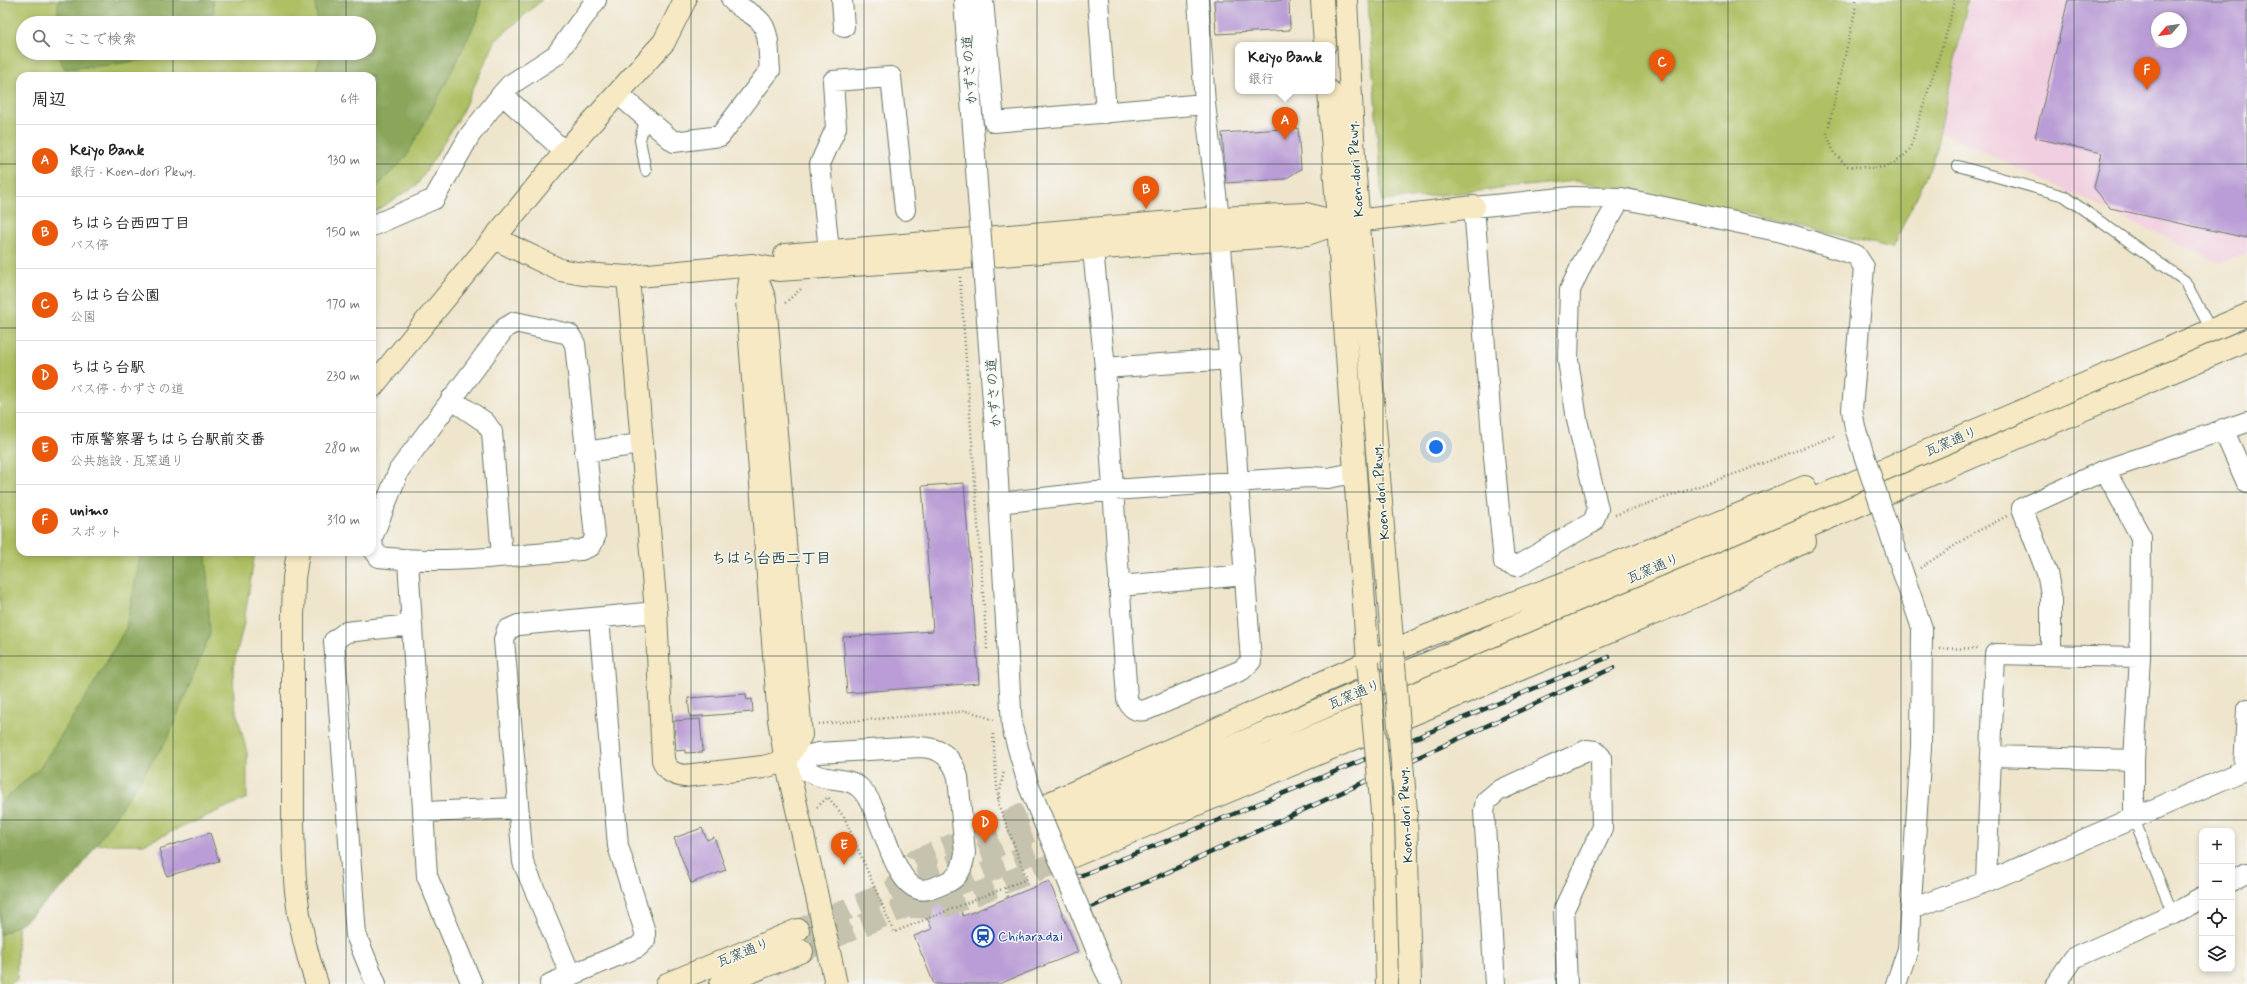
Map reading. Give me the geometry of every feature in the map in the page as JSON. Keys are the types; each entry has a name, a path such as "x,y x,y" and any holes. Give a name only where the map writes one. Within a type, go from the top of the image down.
{"street":[{"path":"376,224 434,199 470,135 502,94 510,85 556,55 596,0"},
{"path":"376,382 565,152 664,42 685,0"},
{"path":"618,94 646,116 674,142 720,136 770,70 766,29 759,20 738,8 732,0"},
{"path":"842,0 844,27"},
{"name":"かずさの道","path":"964,0 995,429 1012,727 1028,784 1108,975"},
{"path":"983,0 994,122 1205,104"},
{"path":"1098,0 1106,113"},
{"path":"1093,250 1105,368 1127,699 1130,706 1138,711 1146,710 1248,666 1252,661 1231,359 1219,218 1205,104 1198,0"},
{"path":"1322,0 1325,42"},
{"name":"Koen-dori Pkwy.","path":"1346,0 1354,473 1368,663 1376,729 1383,822 1387,984"},
{"path":"828,251 820,164 836,128 833,82 891,77 905,210"},
{"path":"502,94 565,152"},
{"name":"Koen-dori Pkwy.","path":"1329,94 1349,223 1393,652 1406,812 1410,984"},
{"path":"494,238 560,270 628,277 752,265 779,270 1093,250 1307,234 1349,223 1474,207 1572,197 1621,198 1782,232 1856,255 1864,267 1852,410 1855,428 1922,628 1921,746 1911,909 1908,949 1896,984"},
{"path":"1474,207 1492,436 1504,562 1517,566 1593,522 1598,509 1577,420 1568,360 1570,290 1583,262 1621,198"},
{"path":"752,265 774,256 1219,218 1306,214 1349,223"},
{"path":"752,265 747,301 779,720 786,761 836,984"},
{"path":"628,277 640,444 656,612 664,760 666,768 674,774 684,776 763,767 786,761 818,754 905,748 931,748 942,751 954,765 958,777 964,853 960,872 954,878 931,889 919,889 908,884 900,872 870,800 858,786 844,779 821,777 786,761"},
{"name":"瓦窯通り","path":"1062,829 1862,478 2247,315"},
{"path":"376,528 399,470 450,399 505,328 515,322 569,334 575,344 595,537 592,546 581,550 502,556 408,560 379,557 376,553"},
{"name":"瓦窯通り","path":"1062,829 1377,710 2247,340"},
{"path":"1105,368 1231,359"},
{"path":"450,399 485,422 492,432 502,556"},
{"path":"2050,654 2051,594 2048,573 2022,508 2106,470 2247,422"},
{"path":"2223,429 2247,483"},
{"path":"585,452 640,444"},
{"path":"2106,470 2141,537 2140,657 2134,760 2134,819"},
{"path":"999,503 1112,490 1309,477 1328,478 1354,473"},
{"path":"1062,829 1368,663 1427,636 1694,533 1825,479 1862,478"},
{"path":"1062,829 1376,729 1712,589 1845,521 1868,501"},
{"path":"297,556 294,578 292,618 293,863 297,911 306,952 317,984"},
{"path":"408,560 427,876 472,984"},
{"path":"1119,586 1246,575"},
{"path":"572,976 522,862 504,640 507,630 518,625 656,612"},
{"path":"550,984 638,947 645,940 645,932 618,846 599,618"},
{"path":"376,984 356,935 334,641 346,632 411,625"},
{"path":"1986,882 1995,654 2140,657"},
{"path":"1911,909 1986,882 2246,770 2247,709"},
{"path":"1495,984 1484,811 1486,801 1498,791 1587,750 1595,751 1601,757 1602,829 1564,909 1567,984"},
{"path":"1992,756 2134,760"},
{"path":"424,812 518,808"},
{"path":"2235,879 2247,873"},
{"path":"2056,984 2074,958 2173,914 2199,900"},
{"name":"瓦窯通り","path":"667,984 800,940 721,984"}],"lane":[{"path":"646,116 640,140 646,171"},
{"path":"1958,166 2064,196 2185,281 2211,330"},
{"path":"2134,819 2173,914"}],"path":[{"path":"1856,0 1855,12 1826,134 1834,153 1847,166 1884,168 1893,165 1909,151 1948,25 1954,0"},
{"path":"960,276 988,656"},
{"path":"952,277 968,276"},
{"path":"784,304 803,287"},
{"path":"1593,522 1743,471 1855,428"},
{"path":"1905,579 1974,533 2022,508"},
{"path":"1921,649 1987,648 1995,654"},
{"path":"818,719 818,724 969,711 1012,727"},
{"path":"817,815 818,807 828,797 844,817 894,932 1027,879 998,803 992,712"},
{"path":"998,803 1005,765"},
{"path":"1005,888 1008,897"}],"shaded area":[{"path":"1970,0 2247,0 2247,253 2221,263 1940,132"}],"green space":[{"path":"0,0 542,0 496,40 458,120 417,185 376,211 376,72 16,72 16,556 254,556 244,623 233,668 234,702 247,753 247,798 144,844 28,845 18,863 17,979 11,984 0,984"},
{"path":"58,0 213,0 214,12 209,16 58,16"},
{"path":"315,0 481,0 478,17 446,83 406,157 376,188 376,72 315,72 319,60 376,60 376,16 316,16"},
{"path":"1368,0 1968,0 1933,163 1892,248 1736,211 1575,181 1382,201"},
{"path":"60,60 140,60 110,65 65,69"},
{"path":"140,556 206,556 210,634 168,738 75,876 25,921 0,935 0,803 40,768 94,684 126,628"}],"building":[{"path":"1214,0 1289,0 1290,30 1216,34"},
{"path":"2068,0 2247,0 2247,238 2110,208 2094,188 2102,153 2035,138"},
{"path":"1298,128 1301,169 1285,179 1226,183 1222,133"},
{"path":"964,483 979,683 847,693 843,637 933,631 922,486"},
{"path":"746,694 747,700 752,699 753,712 690,717 688,698"},
{"path":"700,719 703,752 685,753 685,750 676,751 674,721"},
{"path":"702,828 707,840 714,837 726,870 691,883 674,838"},
{"path":"210,833 219,861 167,876 159,849"},
{"path":"1049,881 1078,952 999,984 934,984 914,936 932,929 923,908 955,895 963,916"}],"tunnel":[{"path":"895,888 914,861 1052,802"},
{"path":"798,930 1059,820"},
{"path":"802,951 1067,838"},
{"path":"910,907 941,908 1073,856"}],"railway":[{"path":"1072,879 1241,811 1609,657"},
{"path":"1083,911 1613,668"}],"place":[{"name":"ちはら台公園","path":"1662,82"},
{"name":"unimo","path":"2147,90"},
{"name":"Keiyo Bank","path":"1285,140"},
{"name":"ちはら台西四丁目","path":"1146,209"},
{"name":"ちはら台駅","path":"985,843"},
{"name":"市原警察署ちはら台駅前交番","path":"844,865"},
{"name":"Chiharadai","path":"983,936"}],"district":[{"name":"ちはら台西二丁目","path":"771,558"}]}
